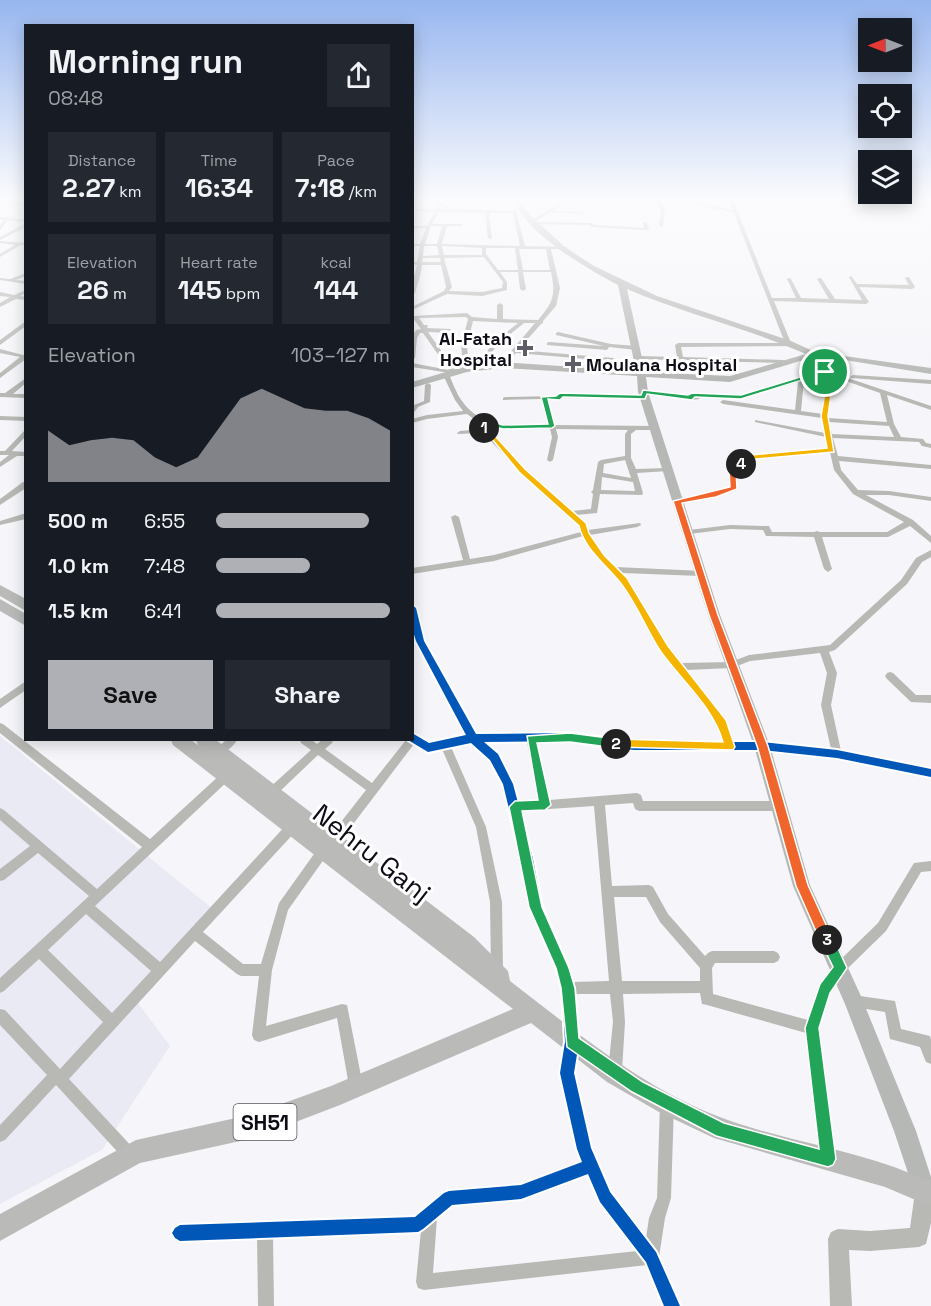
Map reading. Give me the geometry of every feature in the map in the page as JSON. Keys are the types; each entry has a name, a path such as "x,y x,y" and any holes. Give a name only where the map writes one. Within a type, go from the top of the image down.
{"main road":[{"path":"584,261 622,285 792,344 814,356"},
{"path":"622,285 639,358 635,374 644,394 700,573 762,746 802,886 854,1001 929,1198"},
{"path":"414,386 449,376 492,369 730,380 783,362 814,356 931,373"},
{"path":"414,387 428,385 466,369 501,365 635,374"},
{"path":"0,590 24,614"},
{"path":"0,604 24,615"},
{"name":"Nehru Ganj","path":"180,741 291,827 329,846 467,945 531,1012"},
{"name":"Nehru Ganj","path":"218,743 329,846 531,1012 615,1074 667,1104 722,1130 888,1175 929,1198"},
{"name":"SH51","path":"0,1228 130,1155 254,1126 356,1086 531,1012"}],"street":[{"path":"442,261 449,287 446,292"},
{"path":"490,261 505,282 505,289"},
{"path":"520,261 523,289"},
{"path":"501,365 553,306 557,288 551,261"},
{"path":"680,358 678,345 792,344 770,299 755,261"},
{"path":"414,263 443,264"},
{"path":"414,286 420,263"},
{"path":"497,271 553,270"},
{"path":"10,281 24,275"},
{"path":"770,299 866,302 850,277"},
{"path":"855,285 912,286 907,278"},
{"path":"0,279 24,284"},
{"path":"789,279 799,300"},
{"path":"819,279 833,301"},
{"path":"414,307 446,292 482,294 505,289 531,289"},
{"path":"0,305 24,292"},
{"path":"0,294 24,299"},
{"path":"500,305 500,320"},
{"path":"414,316 467,315 471,319 541,322"},
{"path":"414,316 449,376 458,400 468,412 482,422 503,427 654,428"},
{"path":"424,330 431,316"},
{"path":"466,369 464,345 471,319"},
{"path":"479,367 495,344 523,321"},
{"path":"0,343 24,325"},
{"path":"540,354 565,326"},
{"path":"414,338 418,331 450,331"},
{"path":"558,334 611,346 637,348"},
{"path":"549,344 605,349 611,346"},
{"path":"0,351 24,356"},
{"path":"514,351 612,360 614,372"},
{"path":"814,356 825,372 829,387 824,418 838,470 856,492 910,522 930,537"},
{"path":"0,376 24,357"},
{"path":"639,358 783,362"},
{"path":"414,366 449,376"},
{"path":"692,398 692,395 741,397 825,372 931,408"},
{"path":"836,376 931,382"},
{"path":"798,412 801,379"},
{"path":"4,395 24,381"},
{"path":"414,410 428,400 428,385"},
{"path":"883,391 891,424 898,438"},
{"path":"505,399 560,398 560,395 644,394 798,412 824,418 891,424"},
{"path":"4,395 24,396"},
{"path":"544,397 555,441 550,460"},
{"path":"414,420 468,412"},
{"path":"0,418 24,419"},
{"path":"757,421 829,436 921,440 924,445 931,446"},
{"path":"482,422 485,431 522,471 583,525 585,533 613,570 624,580 664,649 723,723 729,747"},
{"path":"595,492 639,493 628,458 627,434 634,428"},
{"path":"460,433 485,431"},
{"path":"0,465 24,433"},
{"path":"677,501 716,494 734,488 733,470 741,466 741,458 831,450"},
{"path":"7,453 24,454"},
{"path":"571,513 594,512 601,462 628,458"},
{"path":"834,458 931,467"},
{"path":"633,471 666,470"},
{"path":"599,474 636,481"},
{"path":"0,503 24,485"},
{"path":"856,492 889,493 931,499"},
{"path":"0,523 24,517"},
{"path":"455,517 467,562"},
{"path":"689,532 730,527 766,528 769,534 888,535 910,522"},
{"path":"414,571 494,558 585,533 637,525"},
{"path":"817,533 828,569"},
{"path":"679,667 732,665 749,658 832,648 904,582 919,560 931,553"},
{"path":"613,570 700,573"},
{"path":"414,627 416,642 473,738 494,757 515,807 536,907 568,988 572,1042 567,1073 591,1166 605,1197 651,1257 672,1306"},
{"path":"823,649 832,673 826,705 837,754"},
{"path":"890,676 914,699 931,699"},
{"path":"0,704 24,686"},
{"path":"0,727 150,846"},
{"path":"414,739 428,748 473,738 570,737 633,746 762,746 837,754 931,772"},
{"path":"531,739 545,805"},
{"path":"306,741 372,789"},
{"path":"272,792 327,741"},
{"path":"356,1086 342,1010 259,1035 266,970 283,907 410,741"},
{"path":"445,744 484,837 496,902 497,974"},
{"path":"0,987 226,776"},
{"path":"515,807 638,798 639,806 778,806"},
{"path":"599,801 619,1032 615,1074"},
{"path":"0,813 97,896"},
{"path":"0,1135 112,1022 291,827"},
{"path":"0,876 37,847"},
{"path":"828,1159 812,1028 825,989 840,968 882,927 918,867 931,866"},
{"path":"608,892 649,891 664,918 706,966"},
{"path":"86,906 160,970"},
{"path":"194,933 241,970 266,970"},
{"path":"39,950 112,1022"},
{"path":"774,957 712,957 706,966 707,999 812,1028"},
{"path":"568,988 706,987"},
{"path":"854,1001 890,1006 895,1034 925,1041 931,1058"},
{"path":"0,1015 130,1155"},
{"path":"651,1257 657,1218 663,1198 667,1104"},
{"path":"180,1233 418,1224 449,1198 521,1191 591,1166"},
{"path":"841,1306 838,1239 870,1241 919,1237 929,1198"},
{"path":"430,1214 424,1282 651,1257"},
{"path":"265,1230 266,1306"}],"shaded area":[{"path":"0,736 219,914 138,1003 170,1046 102,1150 0,1204"}],"cycle path":[{"path":"414,616 420,641 473,738 494,757 508,784 527,859 536,907 562,967 568,988 572,1042 567,1073 584,1149 605,1197 651,1257 672,1306"},
{"path":"414,738 428,748 473,738 570,737 634,746 762,746 837,754 931,773"},
{"path":"180,1233 418,1224 449,1198 521,1192 591,1166"}],"place":[{"name":"Al-Fatah Hospital","path":"525,348"},
{"name":"Moulana Hospital","path":"573,364"}],"route":[{"path":"825,372 829,387 824,416 831,450 773,453 741,458 741,466 733,470 734,488 716,494 677,501 689,532 714,615 762,746 802,886 840,968 825,989 812,1028 828,1159 722,1130 637,1087 615,1074 572,1042 568,988 562,968 540,922 515,807 545,805 531,739 570,737 633,746 729,747 723,723 664,649 624,580 601,557 585,533 583,525 558,500 522,471 486,433 482,422 503,427 552,426 544,397 560,398 560,395 645,397 643,392 692,398 692,395 741,397 825,372"}]}
